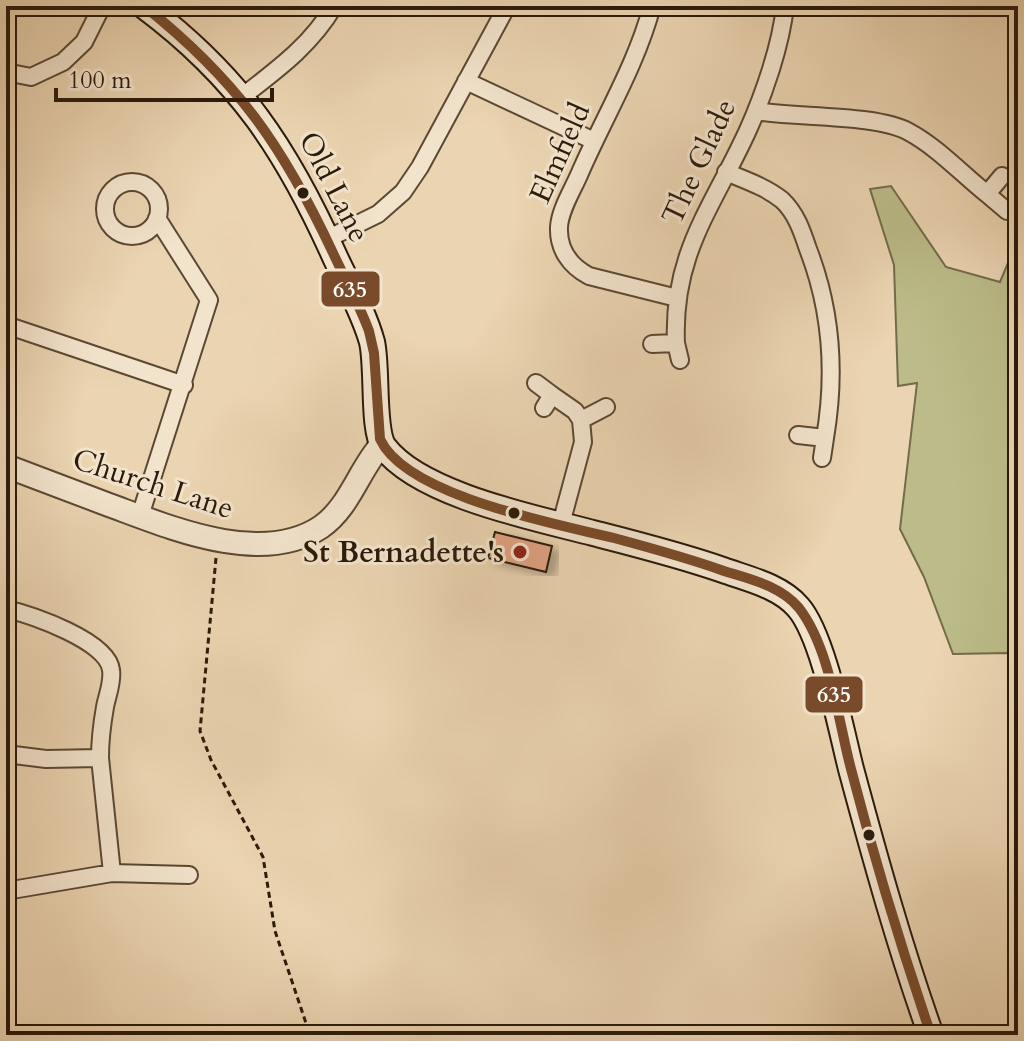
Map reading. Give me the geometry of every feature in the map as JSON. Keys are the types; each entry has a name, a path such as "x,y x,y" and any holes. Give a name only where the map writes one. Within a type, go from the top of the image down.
{"main road":[{"name":"Old Lane","path":"144,6 206,57 243,96 277,143 327,239 371,340 382,444"},
{"path":"382,444 395,458 452,492 728,572 775,590 800,608 812,631 826,672 877,865 931,1035"}],"street":[{"path":"6,72 31,77 63,62 84,42 102,6"},
{"path":"243,96 300,51 334,6"},
{"path":"327,239 378,214 403,192 420,167 507,6"},
{"name":"Elmfield","path":"652,6 626,78 560,219 559,239 566,257 580,272 677,298"},
{"name":"The Glade","path":"680,360 676,343 677,298 696,229 756,111 785,6"},
{"path":"466,81 594,141"},
{"path":"756,111 898,127 920,139 1007,211"},
{"path":"726,172 771,192 784,202 806,242 821,286 831,344 833,380 822,458"},
{"path":"987,194 1002,176"},
{"path":"140,516 209,300 157,218"},
{"path":"6,325 184,385"},
{"path":"652,344 676,343"},
{"path":"536,383 548,402 575,411 581,420 583,442 561,524"},
{"path":"581,420 606,407"},
{"path":"798,435 825,438"},
{"name":"Church Lane","path":"6,466 140,516 218,540 251,544 298,538 320,527 342,506 382,444"},
{"path":"6,609 69,632 98,648 108,658 111,677 100,735 100,758 112,873"},
{"path":"6,754 46,759 100,758"},
{"path":"6,891 112,873 189,875"}],"path":[{"path":"218,540 200,731 211,760 263,857 275,931 310,1035"}],"green space":[{"path":"891,186 946,267 1000,282 1018,239 1018,662 1007,653 953,654 924,577 900,529 917,383 898,386 894,265 870,189"}],"building":[{"name":"St Bernadette's","path":"495,532 552,546 546,572 488,558"}],"transit line":[{"name":"635","path":"144,6 177,33 231,88 276,147 295,180 369,331 374,353 380,439 395,459 420,477 485,505 656,549 754,580 783,594 799,608 810,624 826,664 869,836 931,1035"}],"place":[{"name":"St Bernadette's","path":"520,552"}]}
